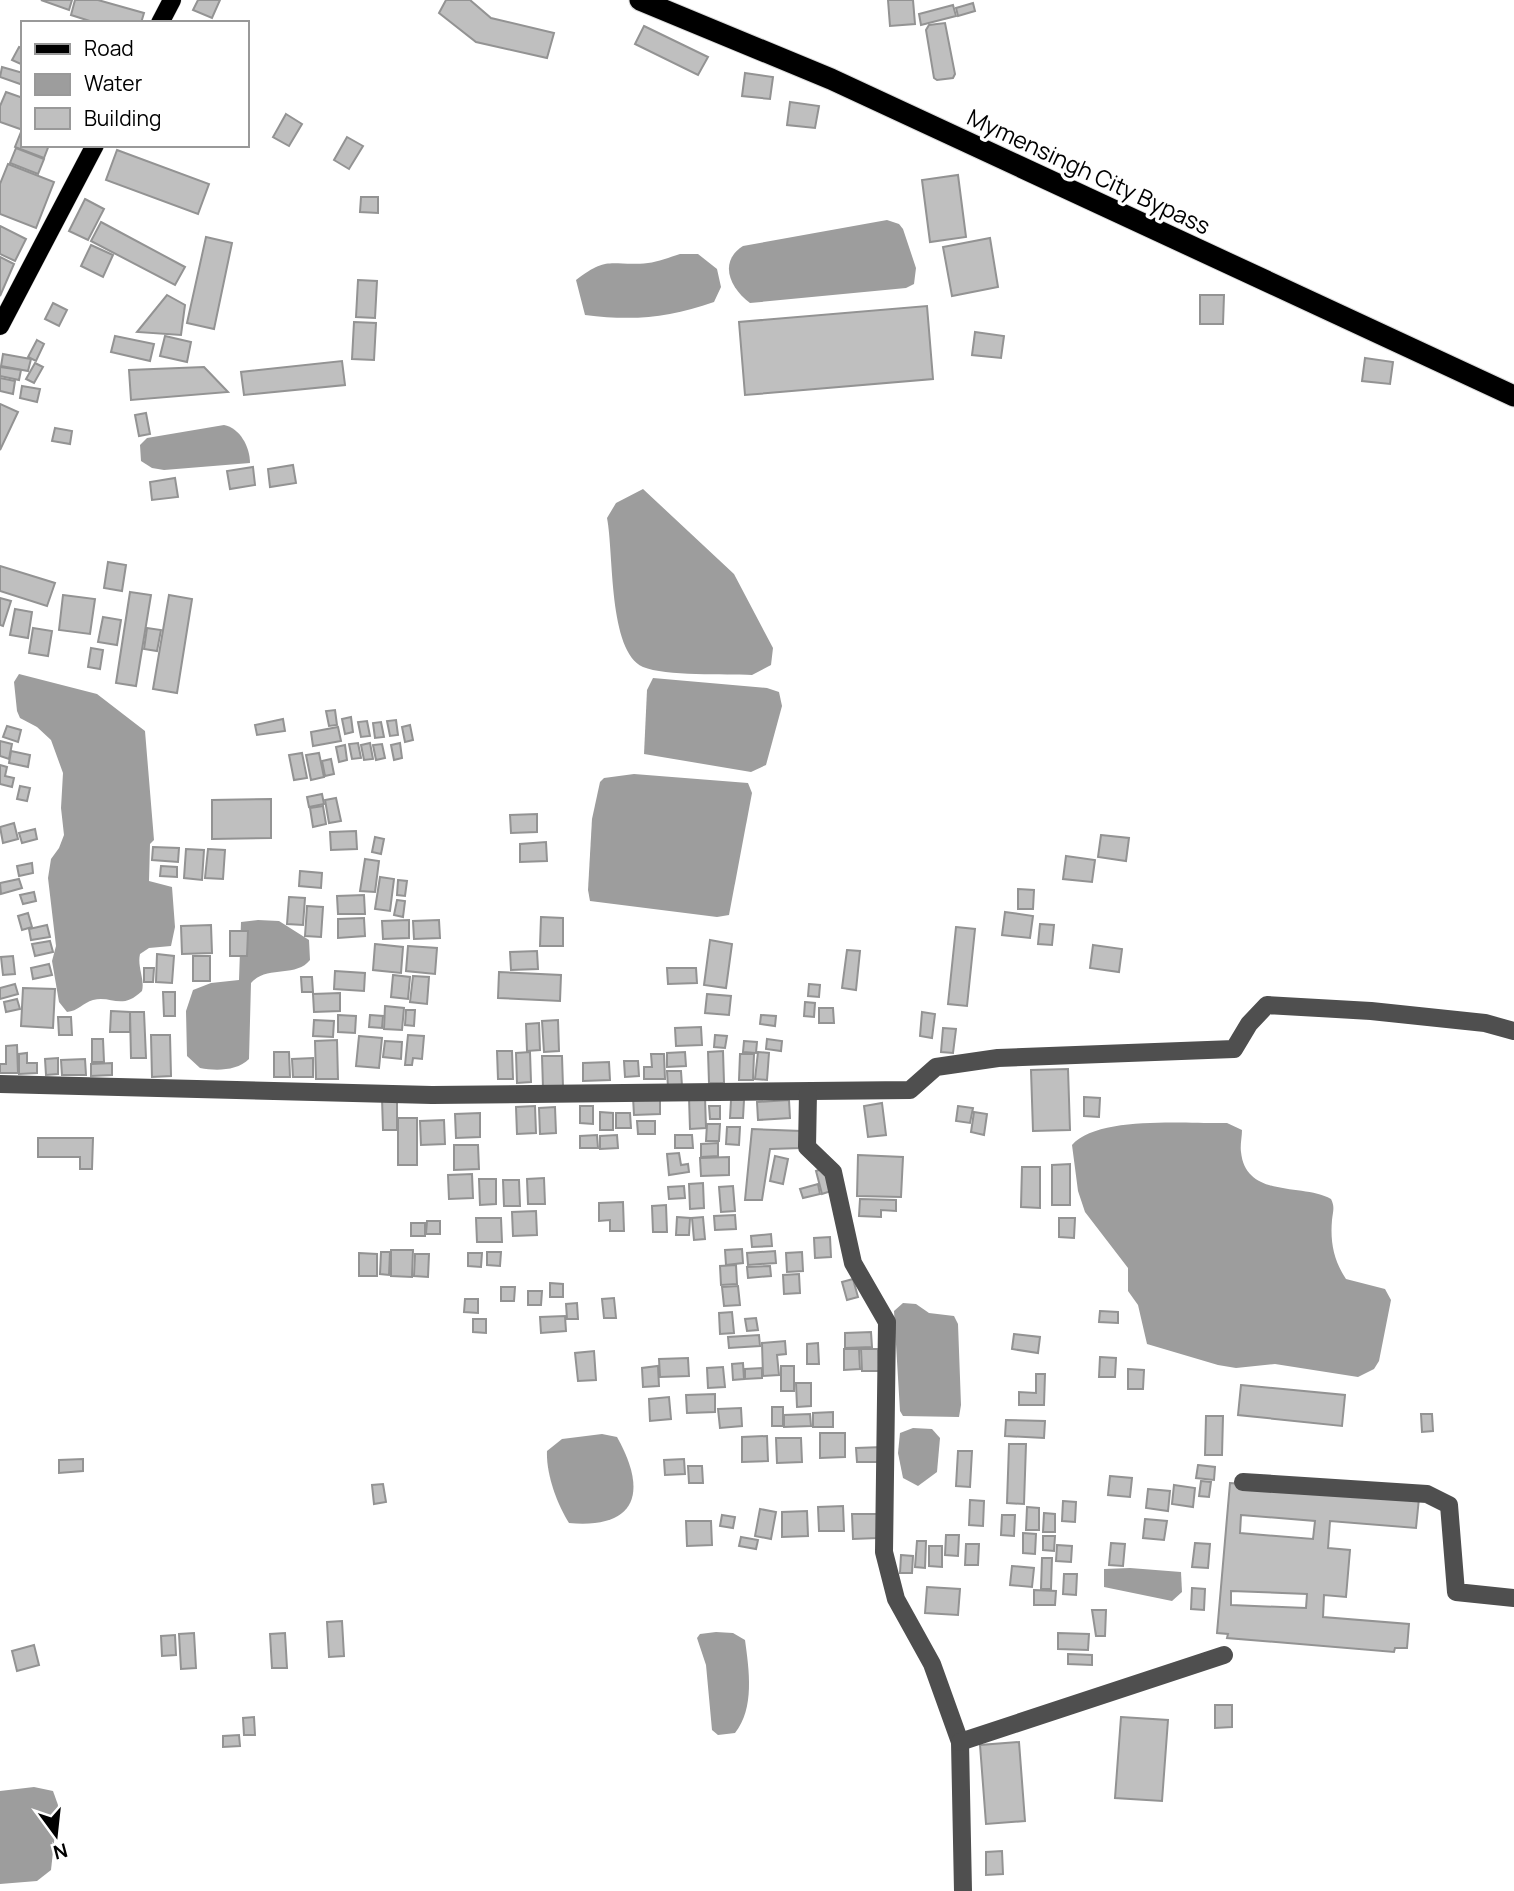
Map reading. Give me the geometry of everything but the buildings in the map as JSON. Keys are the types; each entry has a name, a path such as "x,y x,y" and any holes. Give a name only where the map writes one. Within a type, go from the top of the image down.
{"highway":[{"name":"Mymensingh City Bypass","path":"640,0 831,79 1514,396"}],"main road":[{"path":"161,21 172,0"},
{"path":"0,326 94,147"}],"street":[{"path":"0,1084 432,1096 910,1090 936,1068 998,1058 1234,1049 1249,1024 1267,1005 1384,1012 1485,1023 1514,1031"},
{"path":"808,1093 807,1147 833,1172 853,1263 887,1322 884,1552 896,1599 932,1664 960,1742 963,1891"},
{"path":"1242,1482 1427,1494 1449,1505 1456,1592 1514,1598"},
{"path":"960,1742 1224,1655"}],"water":[{"path":"887,220 899,224 903,229 916,268 914,284 906,288 750,303 732,283 729,267 731,260 735,252 743,246"},
{"path":"680,254 698,254 717,269 721,287 714,302 682,312 651,317 585,315 576,280 587,272 604,264 648,263"},
{"path":"224,425 235,430 243,439 250,463 164,470 152,468 141,461 140,445 147,438"},
{"path":"643,489 734,574 773,648 771,665 752,675 680,673 643,667 632,657 624,642 614,600 607,518 616,503"},
{"path":"19,674 97,694 145,731 154,840 150,844 149,881 172,887 175,927 171,946 149,948 140,954 142,991 128,1000 93,1000 67,1012 59,1002 52,961 56,946 48,878 51,859 64,835 61,808 63,773 51,740 37,727 20,718 14,682"},
{"path":"653,678 767,688 779,692 782,706 766,765 751,772 644,754 647,690"},
{"path":"634,774 748,783 752,793 729,915 717,917 590,901 588,890 592,819 600,782 604,778"},
{"path":"279,921 309,940 310,960 297,969 265,974 251,983 249,1059 239,1066 226,1069 200,1068 187,1056 186,1011 193,990 211,983 239,980 241,922"},
{"path":"1168,1122 1227,1123 1242,1130 1241,1152 1245,1167 1253,1177 1277,1187 1319,1194 1331,1199 1332,1244 1346,1279 1385,1289 1391,1300 1379,1361 1374,1369 1358,1377 1275,1364 1236,1368 1147,1344 1138,1305 1128,1291 1128,1268 1085,1212 1078,1191 1072,1145 1085,1135 1122,1125"},
{"path":"903,1303 916,1304 929,1313 954,1316 958,1324 961,1405 959,1417 903,1416 900,1411 894,1311"},
{"path":"913,1428 932,1429 940,1438 937,1472 918,1486 903,1478 898,1453 900,1433"},
{"path":"602,1434 617,1437 627,1457 632,1474 630,1503 622,1513 610,1520 569,1523 553,1488 547,1451 562,1439"},
{"path":"1104,1569 1181,1572 1182,1592 1172,1601 1104,1587"},
{"path":"733,1633 745,1640 749,1676 746,1712 741,1723 735,1733 718,1735 712,1730 706,1665 697,1638 700,1634"},
{"path":"34,1787 53,1791 58,1805 51,1870 37,1881 0,1884 0,1791"}]}
